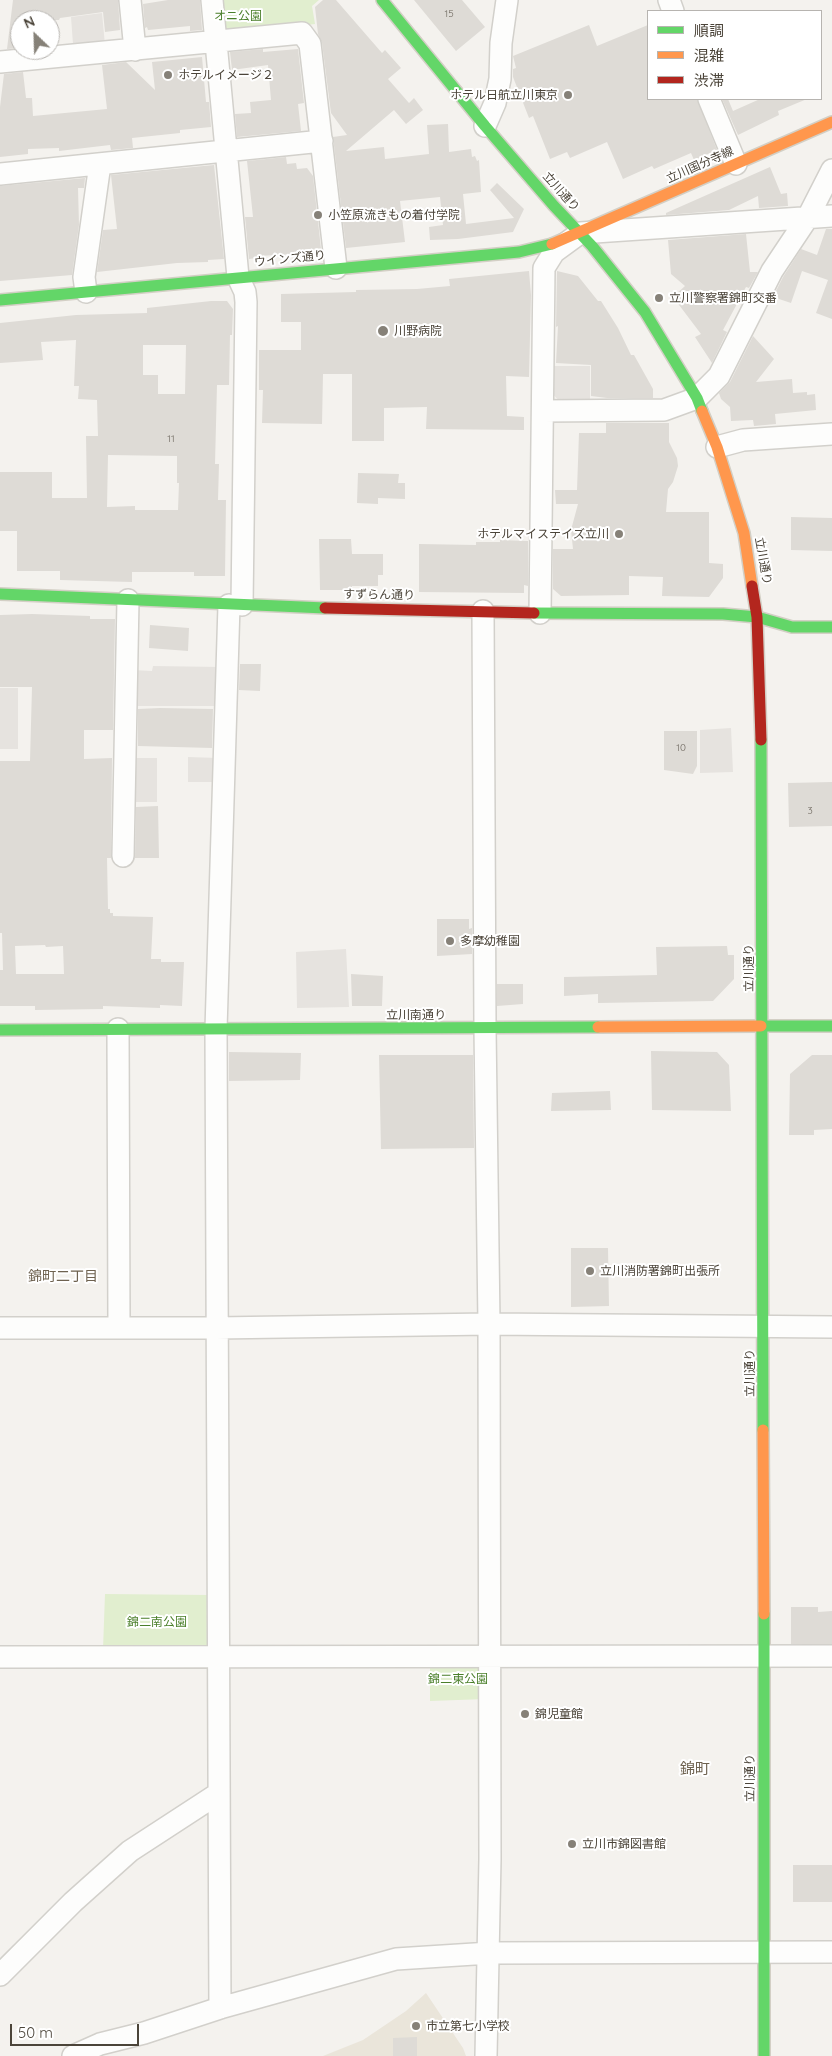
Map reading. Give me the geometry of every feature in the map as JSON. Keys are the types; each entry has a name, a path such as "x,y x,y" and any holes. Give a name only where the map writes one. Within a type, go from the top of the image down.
{"main road":[{"name":"立川通り","path":"382,0 485,126 554,206 580,233 644,312 696,398 717,447 744,533 757,617 761,703 764,2056"},
{"name":"立川国分寺線","path":"580,233 832,122"},
{"name":"ウインズ通り","path":"0,300 519,252 549,245 580,233"},
{"name":"すずらん通り","path":"0,594 235,605 540,613 722,614 757,617 792,626 832,627"},
{"name":"立川南通り","path":"0,1030 832,1026"}],"street":[{"path":"130,0 135,50"},
{"path":"212,0 238,278 245,292 246,302 235,605 216,1029 220,2008"},
{"path":"485,126 495,103 500,79 501,43 507,0"},
{"path":"0,62 302,33 310,44 336,268"},
{"path":"709,100 736,164"},
{"path":"0,174 322,141"},
{"path":"86,292 84,276 100,164"},
{"path":"543,411 664,410 696,398 719,376 772,271 808,217 832,170"},
{"path":"540,613 544,268 554,252 580,233 832,216"},
{"path":"717,447 742,440 832,434"},
{"path":"123,856 128,600"},
{"path":"483,611 485,1028 489,1324 488,1656 490,1953 486,2056"},
{"path":"118,1030 119,1328"},
{"path":"0,1328 216,1328 489,1324 763,1328 832,1327"},
{"path":"0,1657 832,1656"},
{"path":"0,1975 73,1902 130,1850 219,1793"},
{"path":"72,2056 100,2044 144,2033 220,2008 396,1959 490,1953 832,1952"}],"shaded area":[{"path":"102,13 105,45 73,44 71,17"},
{"path":"551,366 590,366 590,402 560,402 551,392"},
{"path":"153,666 221,667 220,706 131,706 132,670 152,671"},
{"path":"0,688 18,688 18,749 0,749"},
{"path":"731,728 733,772 700,773 700,730"},
{"path":"188,757 218,758 217,782 188,782"},
{"path":"130,758 157,758 157,802 129,802"},
{"path":"346,949 349,1007 297,1008 296,952"},
{"name":"市立第七小学校","path":"426,1993 463,2048 466,2056 323,2056 363,2040 406,2011"}],"green space":[{"name":"オニ公園","path":"218,0 319,0 312,6 315,24 225,34"},
{"name":"錦二南公園","path":"105,1594 210,1595 209,1651 103,1649"},
{"name":"錦二東公園","path":"486,1658 486,1699 430,1701 430,1660"}],"building":[{"path":"13,0 118,0 120,30 105,32 103,12 60,18 60,10 12,10"},
{"path":"168,0 200,0 202,30 190,31 190,26 148,30 147,27 145,28 143,4"},
{"path":"323,0 336,0 382,53 385,50 401,68 388,79 409,103 414,98 423,110 406,124 394,110 346,151 384,147 385,159 429,154 427,125 448,124 449,152 471,149 472,157 475,156 477,161 479,160 481,192 463,194 466,224 514,218 490,190 497,183 524,209 513,232 458,239 430,240 429,227 443,225 440,197 400,201 405,242 346,248 333,137 347,135 331,113 322,43 318,34 315,7"},
{"path":"414,0 462,0 485,27 456,51"},
{"path":"10,24 10,49 7,49"},
{"path":"589,25 597,46 647,25 647,100 697,100 717,150 694,160 691,153 654,169 652,166 623,179 607,142 570,158 567,152 550,159 533,116 529,118 513,77 513,69 516,68 513,56"},
{"path":"263,49 263,52 298,49 304,103 298,104 301,131 237,137 235,114 251,113 250,102 271,100 268,65 232,70 230,52"},
{"path":"202,57 206,102 209,102 211,127 180,130 180,133 132,138 133,148 111,150 110,145 59,151 59,148 28,149 28,154 0,157 0,107 4,74 23,72 26,98 32,98 33,116 107,109 102,65 126,62 155,90 152,62"},
{"path":"722,100 728,100 733,111 758,100 805,100 778,111 779,115 738,135"},
{"path":"286,157 287,164 296,163 297,169 307,168 313,176 321,249 294,252 294,254 258,256 258,258 249,259 245,217 253,217 247,161"},
{"path":"214,165 224,259 97,272 103,230 117,229 111,175"},
{"path":"770,167 781,194 787,193 788,206 759,208 758,196 729,210 666,215 666,213"},
{"path":"85,178 84,188 78,188 79,225 72,275 0,281 0,186"},
{"path":"826,229 832,229 832,319 816,313 828,280 802,271 791,303 773,297 801,249 817,255"},
{"path":"746,234 750,272 758,272 749,288 746,287 723,330 727,332 712,363 695,337 701,334 673,297 685,286 671,274 668,240"},
{"path":"529,271 531,295 529,377 506,376 507,416 524,417 524,430 426,429 427,407 384,408 384,441 352,441 352,374 323,374 322,424 262,423 263,390 259,390 259,350 301,350 301,322 281,322 281,294 356,292 356,290 417,289 450,286 449,279"},
{"path":"557,271 578,276 598,301 601,301 618,328 631,355 634,355 653,389 653,398 591,396 591,365 556,363 558,326 556,327"},
{"path":"227,301 233,309 232,335 230,335 229,385 217,385 215,464 219,464 218,500 226,500 225,576 194,576 194,572 132,572 132,582 60,580 60,571 17,571 17,531 0,531 0,472 52,472 52,498 87,498 86,436 98,436 97,400 78,399 79,386 74,386 76,340 41,342 43,360 0,363 0,323 76,315 147,313 147,308","holes":["143,345 186,345 185,394 158,394 158,375 143,375","108,455 177,456 178,510 135,510 135,506 107,507"]},
{"path":"753,336 774,359 756,382 792,379 793,393 807,392 807,395 815,394 816,410 775,414 776,424 754,426 753,420 731,421 730,407 721,399 719,393 730,382"},
{"path":"606,423 669,423 669,442 677,458 678,466 673,482 668,489 666,512 709,512 709,563 723,564 723,578 709,597 662,596 663,577 629,576 629,595 561,596 553,589 553,549 573,549 571,530 578,504 556,504 555,490 577,490 579,433 606,433"},
{"path":"358,473 399,474 398,483 405,483 405,499 378,498 378,504 357,503"},
{"path":"791,517 832,518 832,551 791,550"},
{"path":"319,539 351,539 352,554 383,554 383,575 378,575 378,586 352,586 352,590 320,590"},
{"path":"500,540 528,541 528,586 524,585 524,593 419,592 419,544 476,545 476,542 500,542"},
{"path":"0,615 90,616 90,619 115,619 113,730 84,730 84,759 112,758 111,858 107,858 108,909 110,909 110,913 113,913 113,916 153,917 151,959 161,959 161,962 184,962 182,1006 160,1005 160,1008 103,1006 103,1009 35,1010 35,1006 0,1006 0,970 3,970 2,933 0,933 0,761 30,761 32,687 0,687","holes":["45,945 46,947 63,946 64,974 16,974 15,946"]},
{"path":"150,625 189,628 188,651 149,648"},
{"path":"240,664 261,664 260,691 239,690"},
{"path":"138,709 213,709 212,748 138,746"},
{"path":"664,731 697,731 697,766 693,774 664,770"},
{"path":"832,782 832,826 789,827 788,783"},
{"path":"158,806 159,858 135,858 136,807"},
{"path":"437,919 469,919 469,929 472,928 472,954 437,956"},
{"path":"727,946 728,955 734,955 734,979 713,1001 598,1003 598,994 564,996 564,977 657,975 656,947"},
{"path":"351,974 383,976 382,1006 352,1006"},
{"path":"497,984 523,984 523,1004 497,1006"},
{"path":"651,1051 717,1052 729,1065 731,1111 652,1110"},
{"path":"229,1052 301,1053 300,1080 229,1081"},
{"path":"379,1055 473,1055 474,1148 381,1149"},
{"path":"812,1055 832,1055 832,1129 814,1130 814,1135 789,1135 790,1074"},
{"path":"610,1091 611,1110 551,1111 552,1093"},
{"path":"571,1248 608,1248 609,1306 571,1307"},
{"path":"791,1607 818,1607 818,1612 832,1611 832,1644 791,1644"},
{"path":"793,1865 832,1865 832,1902 793,1902"},
{"path":"417,2037 417,2056 393,2056 393,2038"}],"traffic: fast":[{"path":"382,0 485,126 554,206 592,246 645,312 697,398 702,411"},
{"path":"0,300 519,252 552,244"},
{"path":"0,594 325,608"},
{"path":"534,613 723,614 757,617 792,627 832,627"},
{"path":"761,740 763,1430"},
{"path":"761,1026 832,1026"},
{"path":"0,1030 598,1027"},
{"path":"764,1614 764,2056"}],"traffic: slow":[{"path":"552,244 832,122"},
{"path":"702,411 717,447 744,533 752,586"},
{"path":"598,1027 761,1026"},
{"path":"763,1430 764,1614"}],"traffic: jam":[{"path":"752,586 757,617 761,740"},
{"path":"325,608 534,613"}],"place":[{"name":"ホテルイメージ２","path":"168,75"},
{"name":"ホテル日航立川東京","path":"568,95"},
{"name":"小笠原流きもの着付学院","path":"318,215"},
{"name":"立川警察署錦町交番","path":"659,298"},
{"name":"川野病院","path":"383,331"},
{"name":"ホテルマイステイズ立川","path":"619,534"},
{"name":"多摩幼稚園","path":"450,941"},
{"name":"立川消防署錦町出張所","path":"590,1271"},
{"name":"錦児童館","path":"525,1714"},
{"name":"立川市錦図書館","path":"572,1844"},
{"name":"市立第七小学校","path":"416,2026"}],"district":[{"name":"錦町二丁目","path":"63,1277"},
{"name":"錦町","path":"695,1769"}]}
